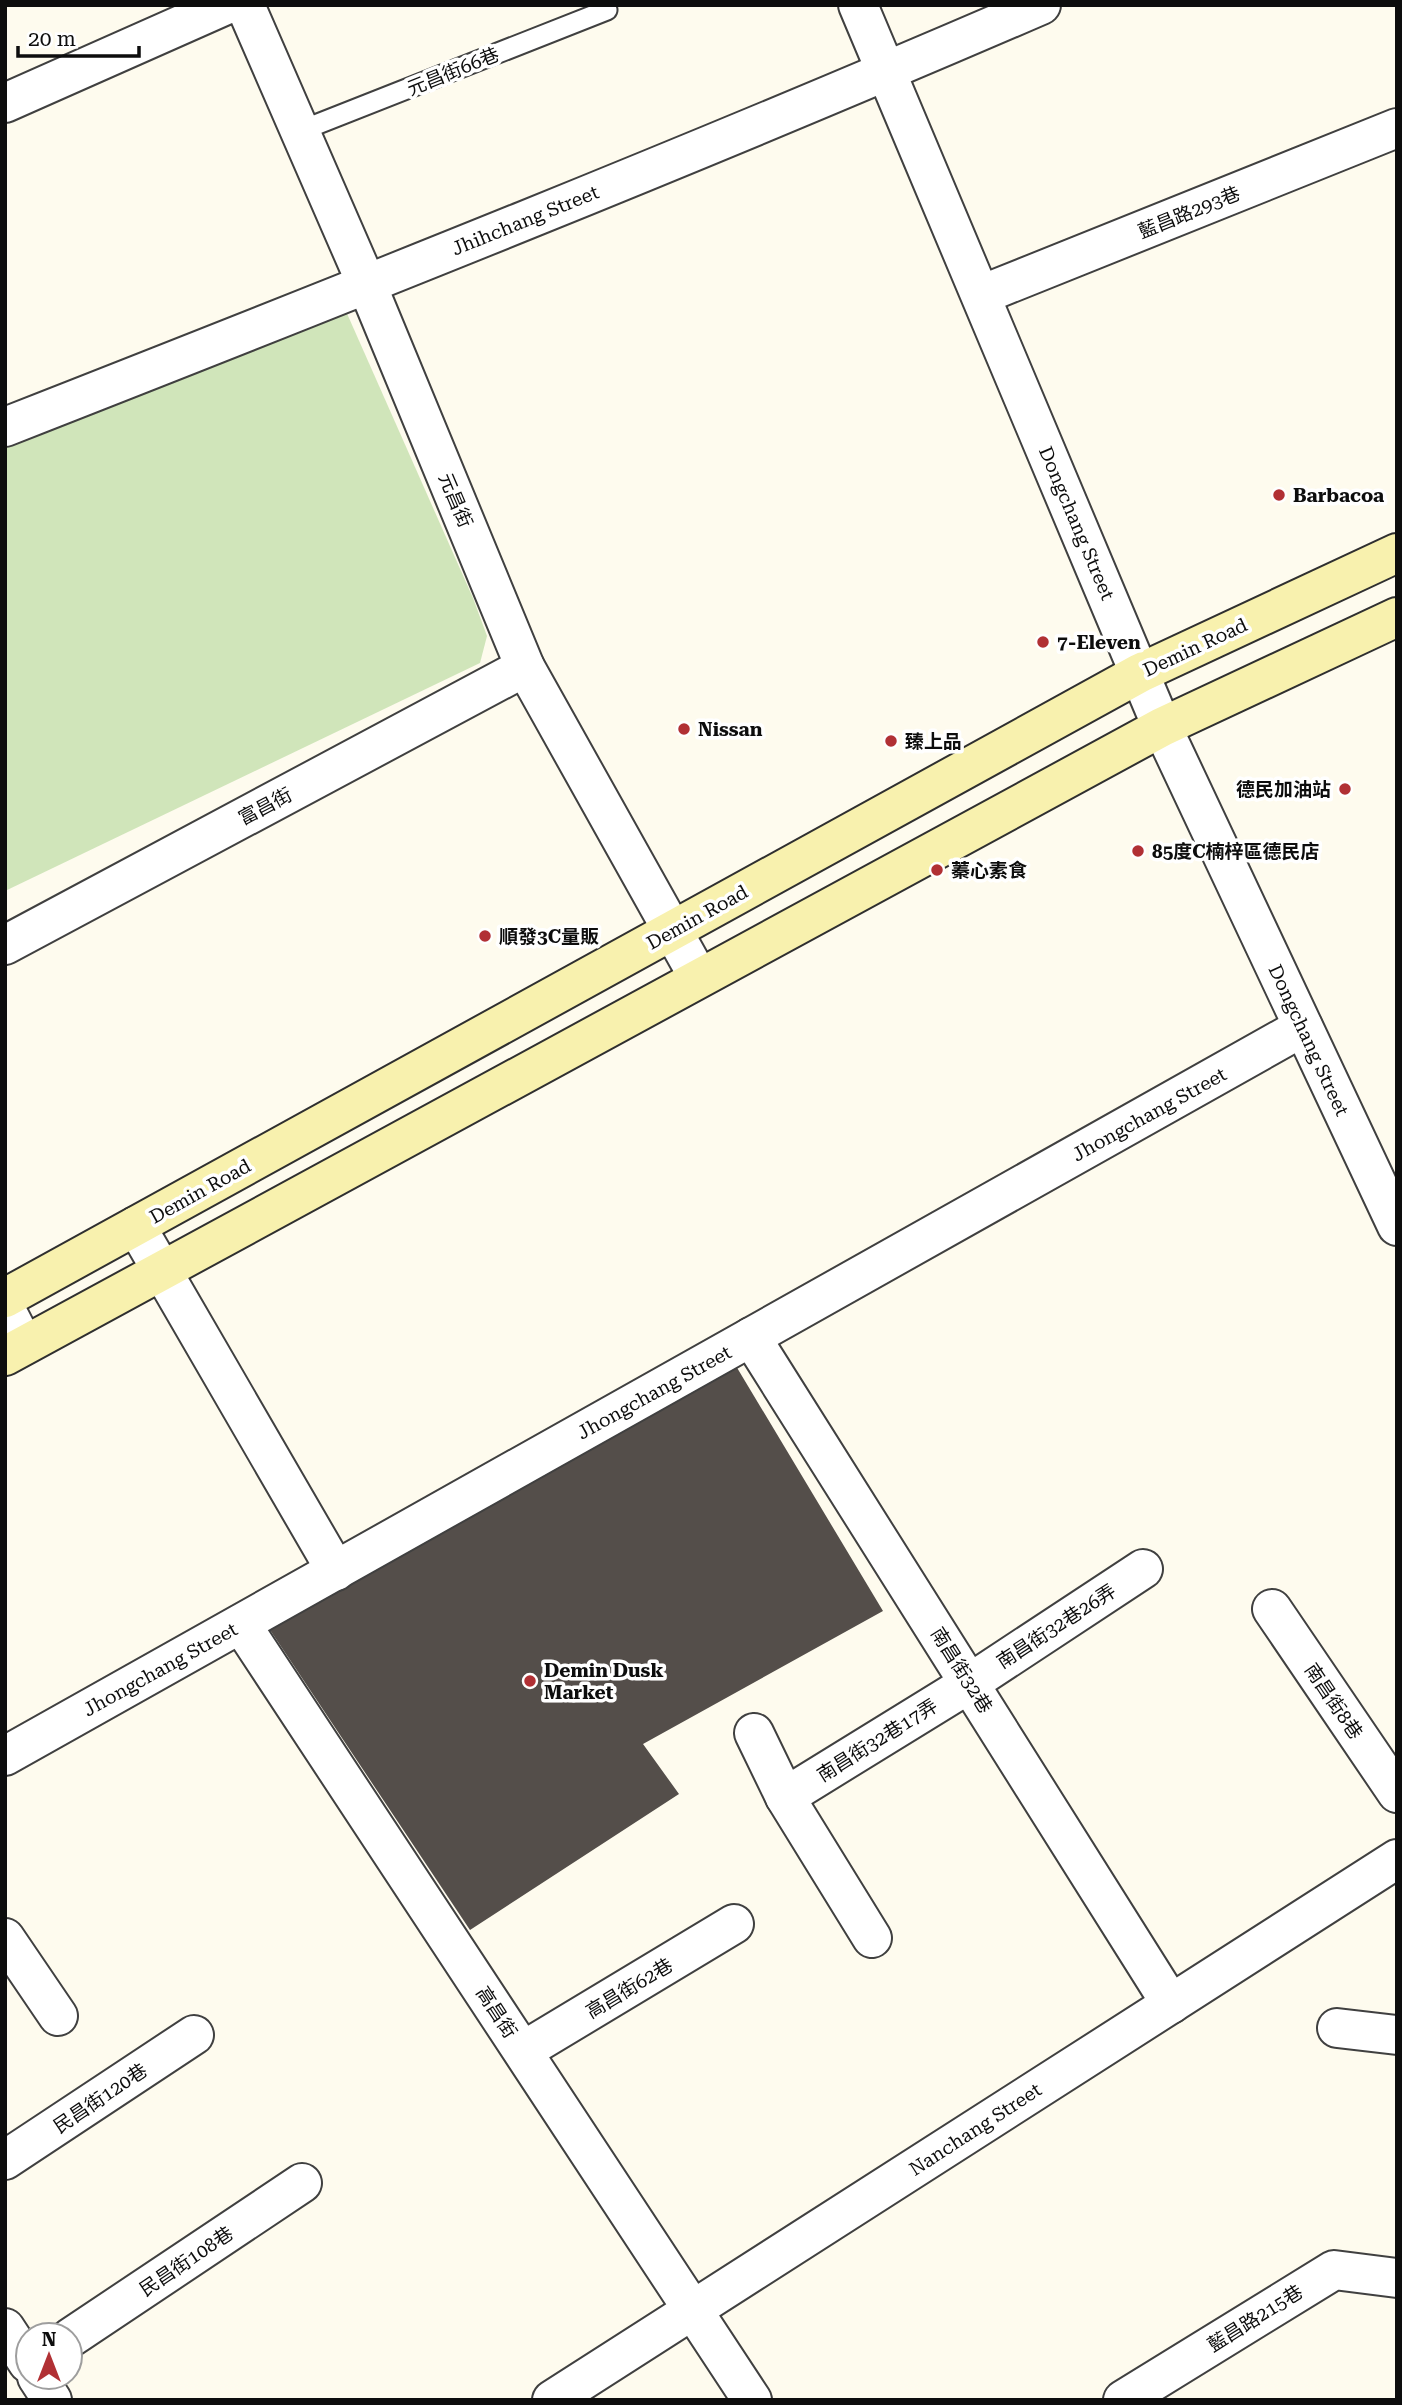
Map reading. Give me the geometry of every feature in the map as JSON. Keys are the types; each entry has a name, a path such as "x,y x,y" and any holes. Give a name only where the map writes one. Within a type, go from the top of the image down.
{"street":[{"path":"5,103 226,5"},
{"name":"元昌街","path":"245,5 367,285 525,667 699,978"},
{"name":"Dongchang Street","path":"858,5 1162,727 1397,1226"},
{"name":"Jhihchang Street","path":"5,428 367,285 888,72 1041,5"},
{"name":"藍昌路293巷","path":"981,295 1397,128"},
{"name":"Demin Road","path":"5,1298 1140,673 1397,553"},
{"path":"5,1308 15,1350 1162,727 1397,617"},
{"name":"富昌街","path":"5,945 525,667"},
{"name":"Jhongchang Street","path":"5,1756 1303,1027"},
{"path":"136,1226 336,1570"},
{"name":"南昌街32巷","path":"751,1337 1171,2004"},
{"name":"南昌街32巷26弄","path":"970,1683 1143,1569"},
{"name":"南昌街8巷","path":"1272,1609 1397,1793"},
{"name":"高昌街","path":"241,1624 752,2400"},
{"name":"南昌街32巷17弄","path":"785,1797 970,1683"},
{"path":"754,1733 785,1797 872,1938"},
{"name":"Nanchang Street","path":"552,2400 1397,1859"},
{"name":"高昌街62巷","path":"523,2051 734,1924"},
{"path":"5,1938 58,2016"},
{"path":"1337,2028 1397,2035"},
{"name":"民昌街120巷","path":"5,2160 194,2035"},
{"name":"民昌街108巷","path":"84,2329 302,2183"},
{"name":"藍昌路215巷","path":"1123,2400 1334,2270 1397,2278"}],"lane":[{"name":"元昌街66巷","path":"300,131 607,10"}],"green space":[{"path":"341,300 473,598 487,636 480,663 5,891 5,445"}],"building":[{"name":"Demin Dusk Market","path":"730,1356 883,1611 643,1744 679,1794 470,1930 262,1618"}],"place":[{"name":"Barbacoa","path":"1279,495"},
{"name":"7-Eleven","path":"1043,642"},
{"name":"Nissan","path":"684,729"},
{"name":"臻上品","path":"891,741"},
{"name":"德民加油站","path":"1345,789"},
{"name":"85度C楠梓區德民店","path":"1138,851"},
{"name":"蓁心素食","path":"937,870"},
{"name":"順發3C量販","path":"485,936"},
{"name":"Demin Dusk Market","path":"530,1681"}]}
